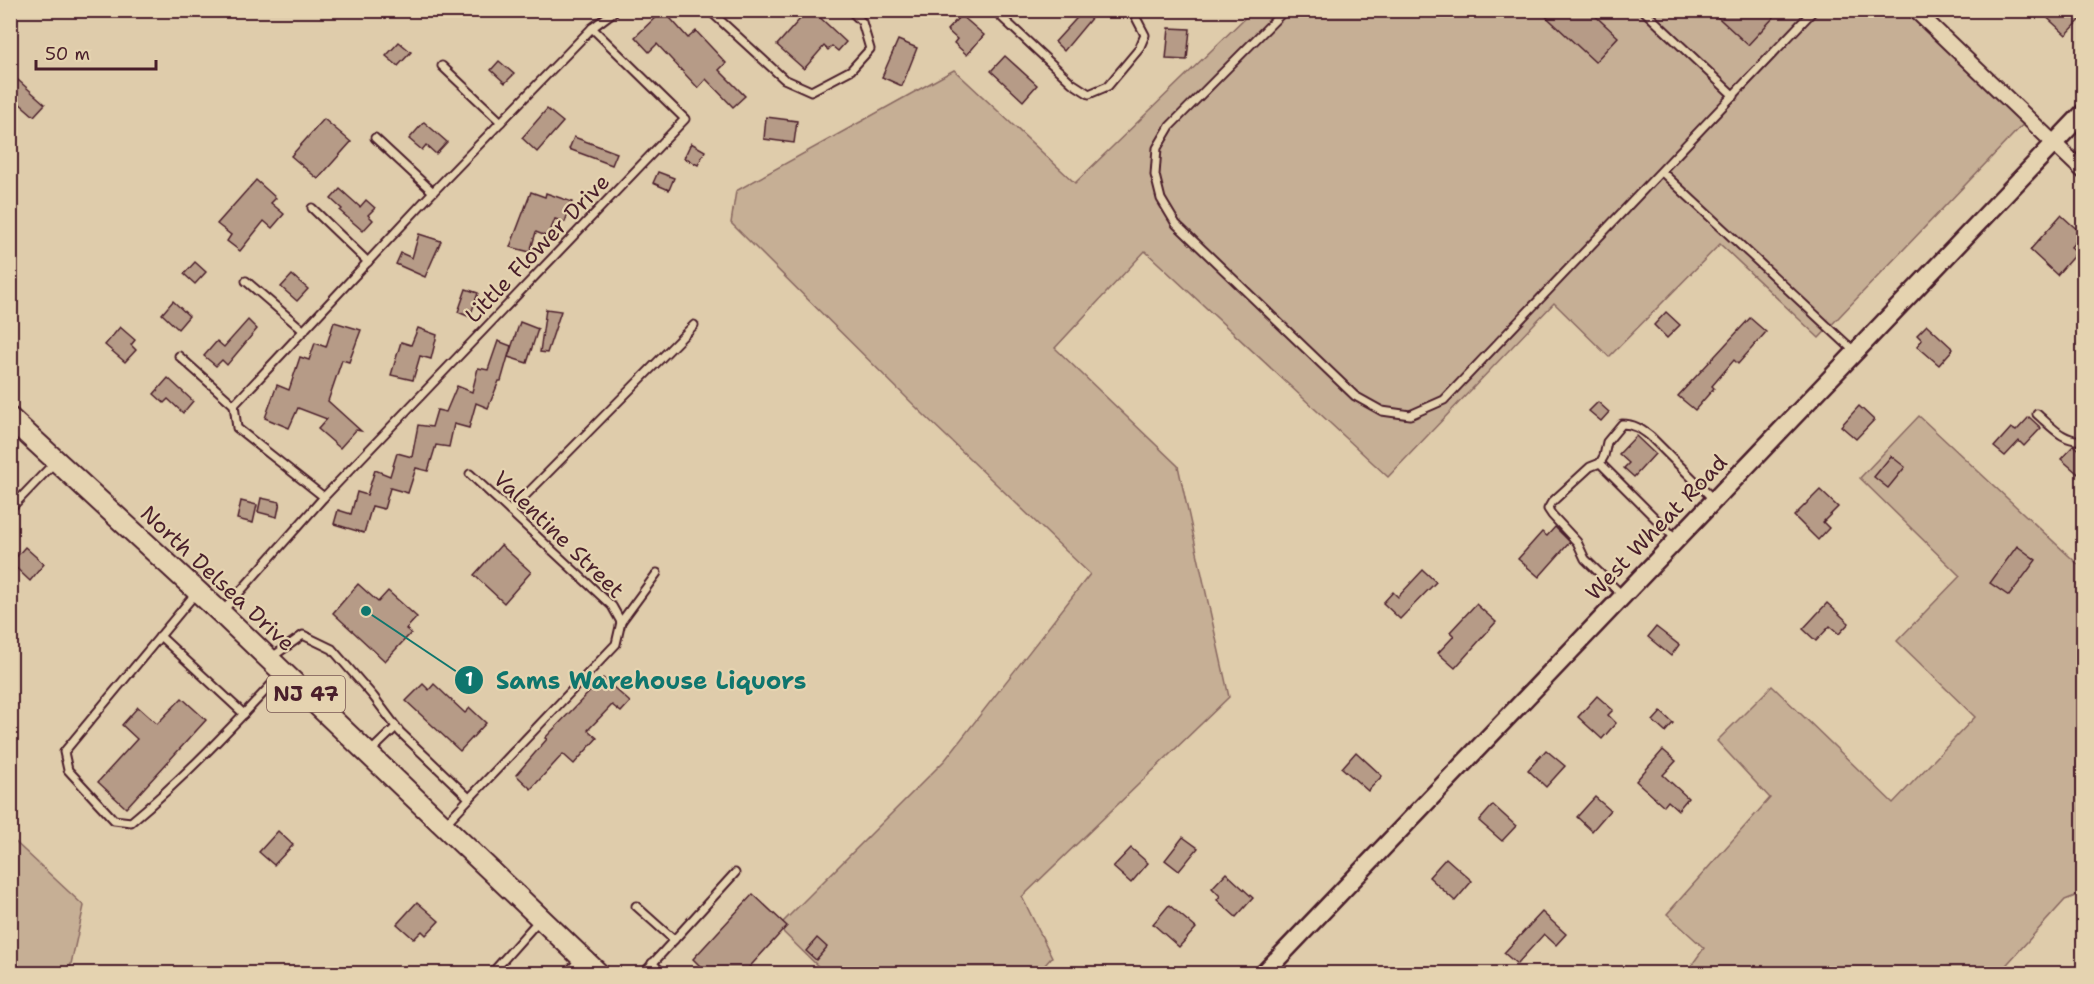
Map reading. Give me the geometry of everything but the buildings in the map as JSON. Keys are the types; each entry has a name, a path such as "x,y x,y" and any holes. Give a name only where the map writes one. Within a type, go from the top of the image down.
{"main road":[{"name":"North Delsea Drive","path":"10,418 198,591 599,974"}],"street":[{"path":"1914,10 2084,172"},
{"name":"West Wheat Road","path":"1263,974 2084,112"}],"lane":[{"path":"234,405 433,192 592,28 616,10"},
{"path":"709,10 784,79 811,91 851,70 870,49 862,22 850,10"},
{"path":"994,10 1072,83 1089,94 1108,86 1139,49 1145,35 1132,10"},
{"path":"1285,10 1170,126 1157,148 1155,176 1161,200 1176,224 1355,396 1382,411 1410,415 1443,400 1814,10"},
{"path":"1643,10 1734,96"},
{"name":"Little Flower Drive","path":"221,613 324,497 686,119 592,28"},
{"path":"442,66 501,122"},
{"path":"375,138 433,192"},
{"path":"1662,172 1854,352"},
{"path":"312,208 368,262"},
{"path":"246,281 304,331"},
{"path":"510,511 694,325"},
{"path":"179,356 234,405 237,428 324,497"},
{"path":"2037,414 2065,438 2074,441 2084,440"},
{"path":"1622,595 1585,559 1577,542 1548,509 1552,502 1590,467 1600,463 1607,442 1614,432 1622,424 1631,424 1650,436 1714,499"},
{"path":"10,509 57,461"},
{"path":"1600,463 1676,539"},
{"name":"Valentine Street","path":"470,474 612,606 621,622"},
{"name":"Valentine Street","path":"443,825 616,644 621,622 657,573"},
{"path":"198,591 64,752 68,770 114,820 131,822 162,796 244,714 276,665 303,635 332,649 373,696 396,727 469,798"},
{"path":"160,636 244,714"},
{"path":"368,754 396,727"},
{"path":"643,974 735,873"},
{"path":"636,906 674,940"},
{"path":"490,974 541,918"},
{"path":"566,974 582,957"},
{"path":"652,963 664,974"}],"shaded area":[{"path":"1252,11 1916,11 2030,117 1819,338 1720,244 1609,357 1554,303 1388,477 1145,251 1055,348 1178,466 1229,697 1022,897 1052,957 1038,973 825,973 778,927 945,760 1090,574 921,412 731,223 736,191 954,70 1075,183"},
{"path":"1919,416 2083,569 2083,893 2065,900 1999,973 1686,973 1704,948 1667,914 1770,798 1717,741 1772,686 1893,803 1975,717 1897,641 1960,576 1860,478"},
{"path":"10,837 84,906 69,973 11,973"}],"place":[{"name":"Sams Warehouse Liquors","path":"366,611"}]}
